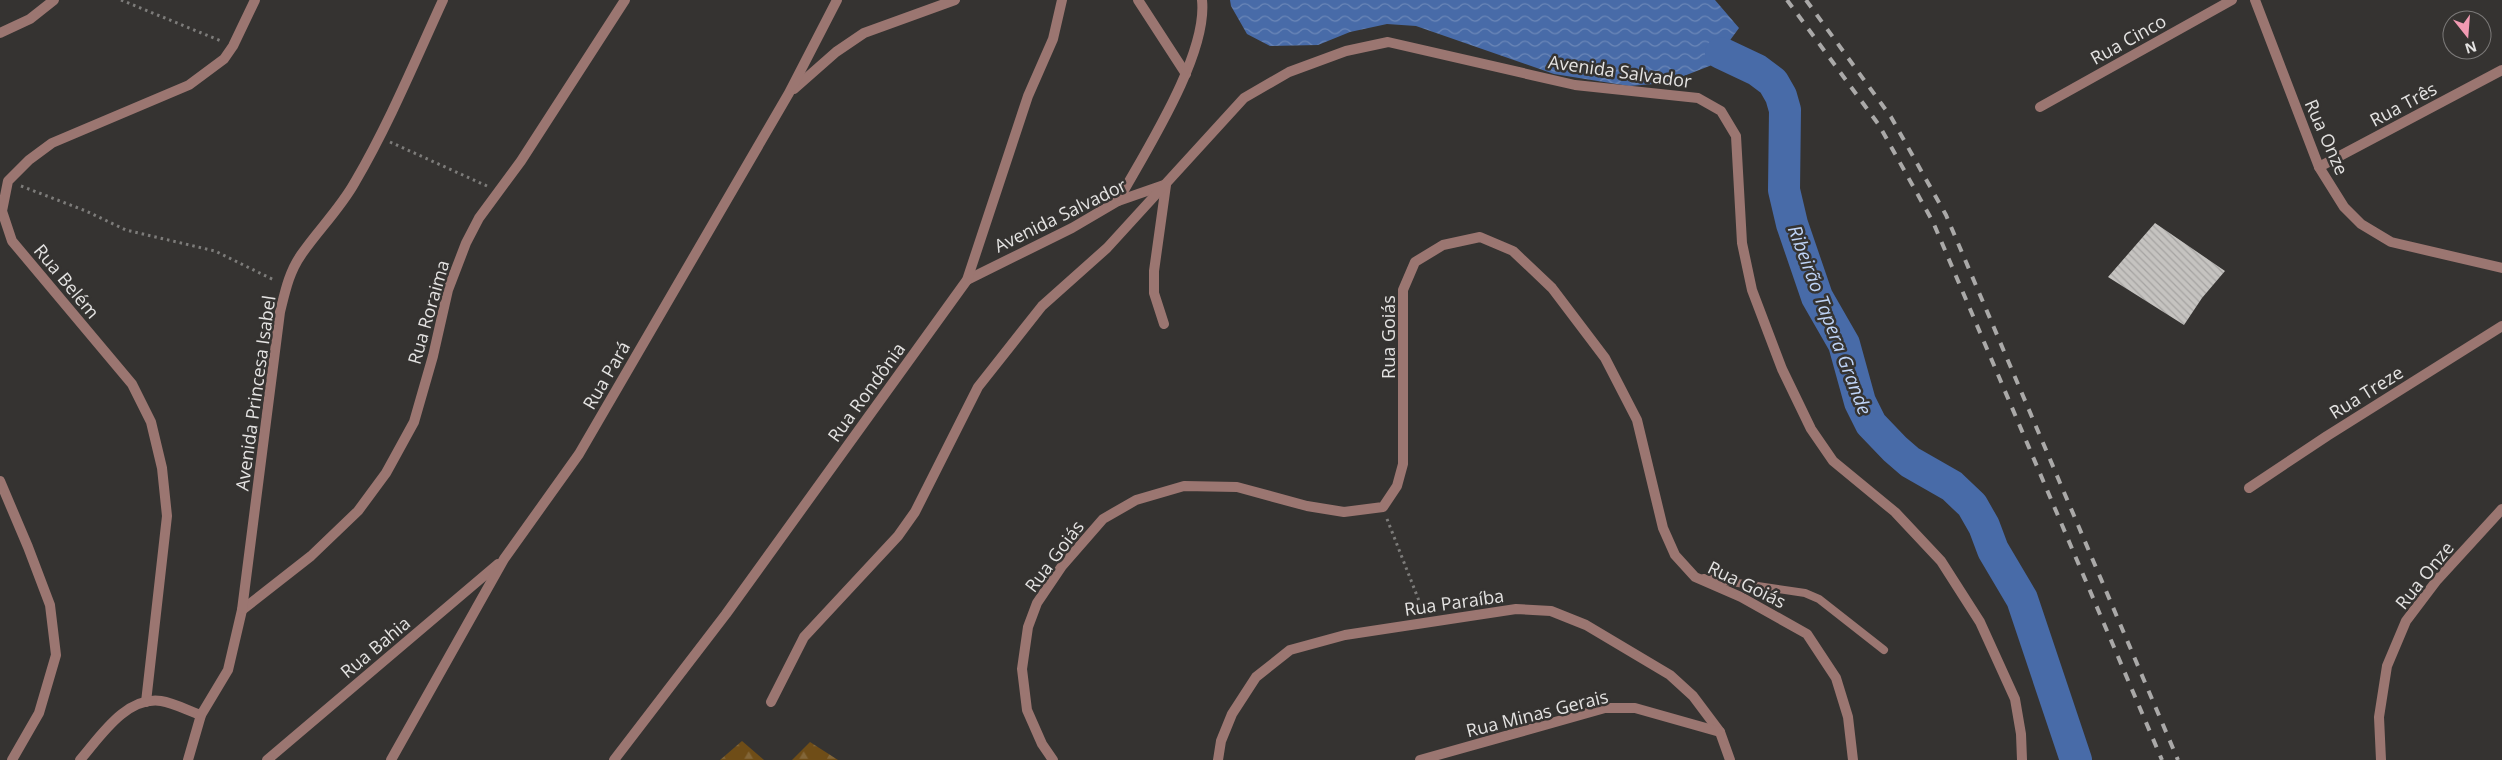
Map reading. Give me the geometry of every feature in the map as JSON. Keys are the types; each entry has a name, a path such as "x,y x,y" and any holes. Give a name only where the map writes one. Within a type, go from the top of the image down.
{"street":[{"path":"0,33 30,19 54,0"},
{"path":"8,181 29,160 52,143 189,85 224,59 233,46 255,0"},
{"name":"Avenida Princesa Isabel","path":"188,760 201,716 228,670 242,610 280,312 286,286 300,256 340,207 379,138 443,0"},
{"name":"Rua Roraima","path":"242,610 311,556 358,511 386,473 414,422 433,356 448,290 466,243 479,218 521,161 625,0"},
{"name":"Rua Pará","path":"391,760 504,559 579,454 789,93 837,0"},
{"path":"789,93 836,52 864,33 955,0"},
{"name":"Rua Rondônia","path":"614,760 726,614 966,280 1028,96 1053,39 1062,0"},
{"path":"1138,0 1186,74"},
{"path":"1118,201 1186,74 1200,32 1202,0"},
{"name":"Rua Cinco","path":"2040,107 2232,0"},
{"name":"Rua Onze","path":"2255,0 2320,167 2344,207 2361,224 2391,242 2502,268"},
{"name":"Avenida Salvador","path":"966,280 1072,228 1118,201 1166,184 1244,98 1289,72 1346,51 1388,42 1575,86 1698,98 1721,111 1736,136 1742,243 1752,290 1782,370 1811,429 1833,461 1895,512 1941,561 1980,622 2015,699 2021,734 2022,760"},
{"name":"Rua Três","path":"2320,167 2502,70"},
{"name":"Rua Belém","path":"8,181 2,211 12,241 132,384 151,422 162,468 167,516 146,702"},
{"path":"1164,324 1154,293 1154,271 1166,184"},
{"path":"771,702 804,637 898,536 915,512 978,387 1007,348 1042,306 1107,248 1166,184"},
{"name":"Rua Goiás","path":"1053,760 1042,744 1027,710 1022,669 1028,627 1037,603 1062,566 1103,519 1136,500 1184,486 1237,487 1307,506 1344,512 1383,507 1397,486 1403,464 1403,290 1415,262 1443,245 1480,237 1513,251 1552,288 1605,358 1637,420 1663,528 1675,555 1695,577 1741,597 1807,634 1836,678 1848,717 1853,760"},
{"name":"Rua Treze","path":"2249,488 2327,436 2502,326"},
{"path":"0,481 28,546 50,605 56,655 39,713 12,760"},
{"name":"Rua Onze","path":"2381,760 2379,718 2387,666 2406,621 2438,580 2502,509"},
{"name":"Rua Bahia","path":"267,760 504,559"},
{"name":"Rua Paraíba","path":"1218,760 1221,741 1232,714 1251,684 1256,677 1290,650 1344,635 1516,609 1551,612 1586,624 1670,675 1693,696 1720,732 1730,760"},
{"path":"80,760 116,720 133,707 146,702 161,701 201,716"},
{"name":"Rua Minas Gerais","path":"1420,760 1605,708 1635,708 1720,732"}],"lane":[{"path":"1695,577 1805,593 1818,599 1884,650"}],"path":[{"path":"121,0 233,46"},
{"path":"379,138 499,191"},
{"path":"8,181 86,211 126,230 215,252 286,286"},
{"path":"1383,507 1428,622"}],"green space":[{"path":"742,741 764,760 720,760"},
{"path":"810,742 838,760 792,760"}],"water":[{"path":"1230,0 1715,0 1739,28 1712,65 1666,83 1629,86 1554,74 1416,26 1387,24 1350,32 1318,45 1270,46 1247,34 1231,6"}],"building":[{"path":"2155,223 2225,271 2202,298 2184,325 2108,277"}],"waterway":[{"name":"Ribeirão Tapera Grande","path":"1721,53 1757,70 1773,82 1781,96 1785,110 1784,190 1792,224 1817,297 1844,344 1860,402 1871,424 1895,449 1910,462 1952,486 1972,505 1984,526 1993,550 2022,599 2076,760"}],"railway":[{"path":"1787,0 1879,125 1933,222 2162,760"},
{"path":"1806,0 1891,117 1946,215 2178,760"}]}
